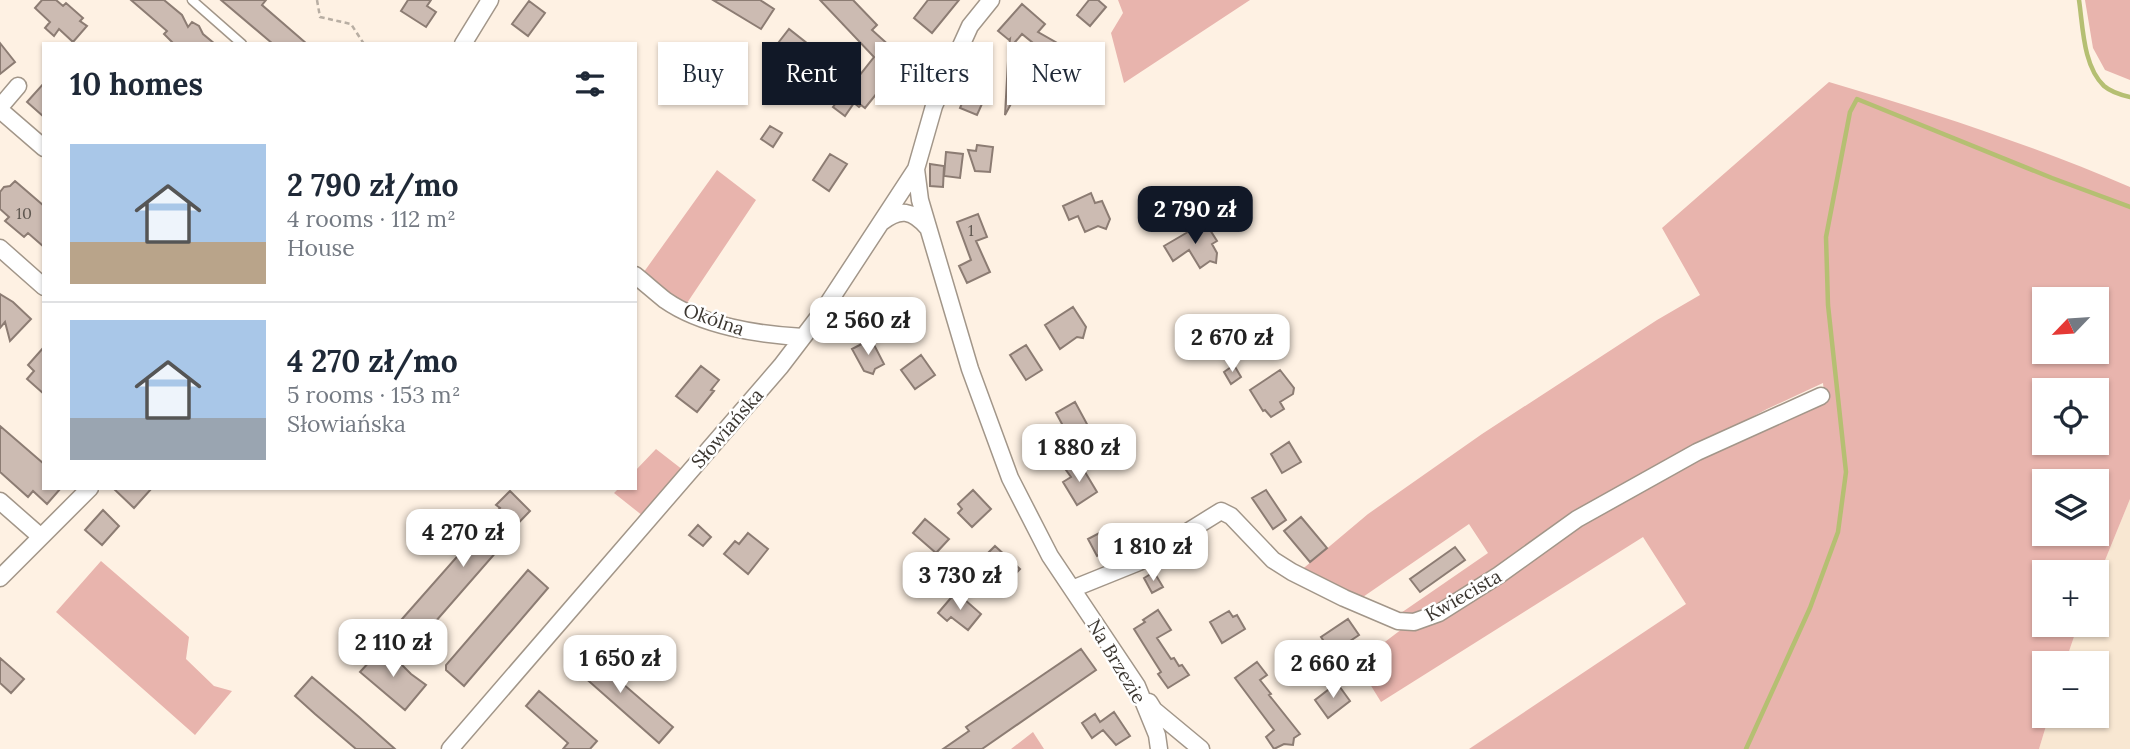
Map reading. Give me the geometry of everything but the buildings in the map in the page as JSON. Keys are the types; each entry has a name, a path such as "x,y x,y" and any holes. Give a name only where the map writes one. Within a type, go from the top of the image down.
{"street":[{"path":"464,42 490,0"},
{"name":"Słowiańska","path":"450,749 781,366 823,311 916,169 934,106 945,80 970,26 991,0"},
{"path":"18,86 0,109 42,146"},
{"name":"Na Brzezie","path":"916,169 927,227 970,369 1010,478 1050,556 1137,686 1157,736 1159,749"},
{"path":"880,223 891,215 903,213 916,215 927,227"},
{"path":"0,248 42,285"},
{"name":"Okólna","path":"637,277 666,301 690,314 737,329 772,336 803,337"},
{"name":"Kwiecista","path":"1072,590 1139,562 1220,511 1231,516 1273,560 1292,572 1398,621 1414,622 1439,613 1499,575 1577,519 1697,452 1821,396"},
{"path":"0,578 88,490"},
{"path":"0,501 41,537"},
{"path":"1137,686 1154,710 1201,749"}],"lane":[{"path":"192,0 240,42"}],"path":[{"path":"317,0 320,17 351,24 363,42"}],"shaded area":[{"path":"1118,0 1250,0 1124,83 1111,33 1123,13"},
{"path":"2085,0 2130,0 2130,80 2105,70 2093,48"},
{"path":"1829,82 1981,130 2130,187 2130,499 2105,560 2032,560 2032,637 2074,637 2069,651 2032,651 2032,728 2045,728 2039,749 1469,749 1686,604 1643,537 1381,702 1357,663 1402,629 1423,627 1577,524 1700,455 1825,401 1823,383 1767,409 1592,503 1446,606 1416,617 1398,615 1488,553 1469,524 1360,599 1299,572 1368,514 1482,434 1700,295 1662,228"},
{"path":"717,170 756,200 685,306 641,276"},
{"path":"656,449 683,470 643,516 614,493 617,490 637,490 637,469"},
{"path":"2130,499 2130,749 2039,749 2045,728 2109,728 2109,651 2069,651 2074,637 2109,637 2109,560 2105,560"},
{"path":"101,561 189,637 186,659 214,686 232,691 195,735 56,612"},
{"path":"1033,732 1044,749 1011,749"}],"waterway":[{"path":"2079,0 2085,46 2097,78 2107,88 2130,97"},
{"path":"1746,749 1810,608 1838,532 1846,472 1828,305 1826,237 1850,112 1857,99 2130,207"}]}
